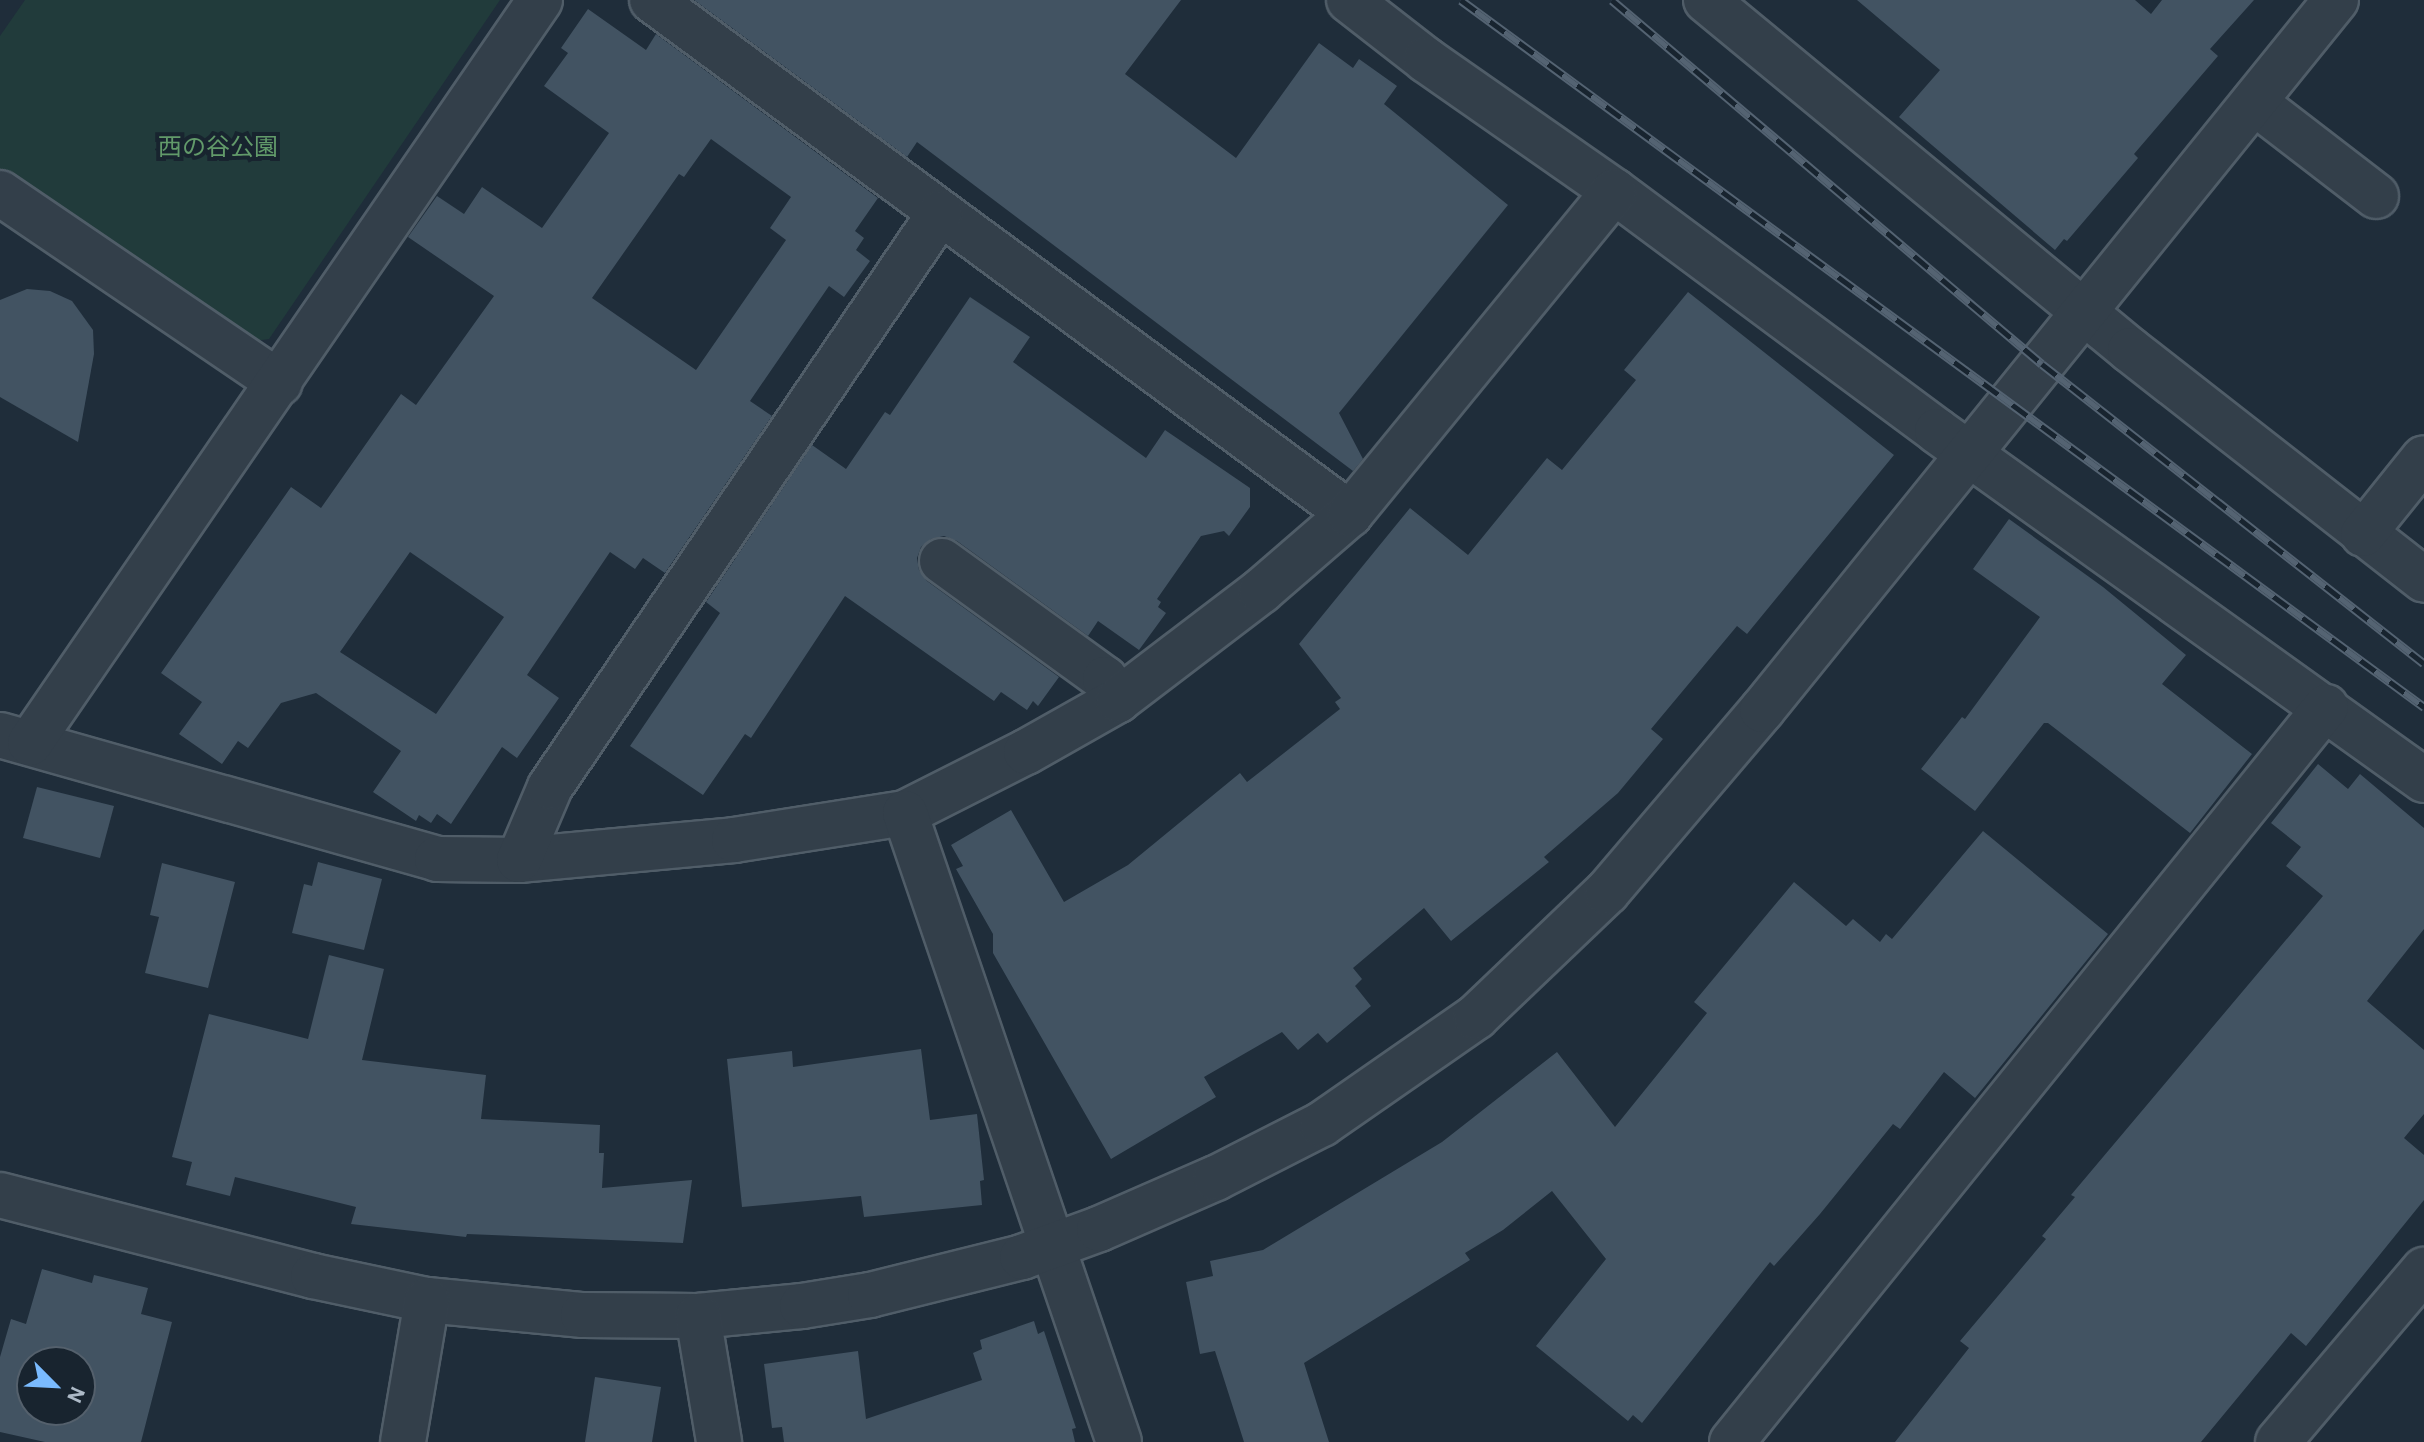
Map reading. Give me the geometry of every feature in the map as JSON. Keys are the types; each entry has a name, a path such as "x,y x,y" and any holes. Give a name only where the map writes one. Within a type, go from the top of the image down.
{"street":[{"path":"540,0 280,383 15,739 437,859 519,860 734,840 905,813 1026,752 1118,700 1261,591 1350,514 1614,191"},
{"path":"652,0 1350,514"},
{"path":"1349,0 1426,60 1614,191 1970,453 2424,780"},
{"path":"1706,0 2084,312 2424,580"},
{"path":"0,1195 313,1276 427,1300 583,1315 698,1316 802,1306 884,1292 928,1283 1052,1246 1216,1178 1322,1124 1476,1017 1607,892 1762,710 2336,0"},
{"path":"2254,102 2376,196"},
{"path":"0,193 280,383"},
{"path":"519,860 550,787 940,213"},
{"path":"2363,534 2424,458"},
{"path":"942,561 1105,679 1118,700"},
{"path":"1732,1442 2326,707"},
{"path":"905,813 1119,1442"},
{"path":"2278,1442 2424,1270"},
{"path":"403,1442 427,1300"},
{"path":"698,1316 719,1442"}],"green space":[{"name":"西の谷公園","path":"25,0 500,0 269,339 238,343 0,180 0,36"}],"building":[{"path":"694,0 1181,0 1125,74 1236,158 1319,43 1353,68 1359,59 1397,86 1384,104 1508,205 1339,413 1363,459 1353,471 917,142 907,157"},
{"path":"1857,0 2135,0 2151,14 2162,0 2254,0 2210,49 2218,56 2134,154 2138,158 2067,241 2064,239 2055,250 1899,117 1940,70"},
{"path":"588,9 646,50 656,34 878,198 855,231 864,238 856,250 870,261 844,297 829,286 750,401 772,416 665,573 643,558 635,569 610,552 527,675 559,698 517,758 502,747 451,824 437,814 431,823 419,815 416,821 373,792 401,751 316,693 281,703 248,748 238,741 222,764 179,734 202,702 161,673 291,487 321,508 401,394 416,405 494,296 408,237 437,196 464,214 482,187 542,228 609,133 544,86 568,53 561,48","holes":["711,139 791,197 770,228 786,240 696,370 592,298 679,174 684,177","410,552 504,617 436,714 340,652"]},
{"path":"27,289 50,291 72,301 93,330 94,354 78,442 0,397 0,300"},
{"path":"1688,292 1894,455 1747,634 1737,626 1651,729 1663,739 1618,793 1544,857 1549,862 1451,941 1424,908 1353,968 1362,979 1355,986 1371,1006 1327,1043 1318,1033 1298,1050 1282,1032 1204,1077 1216,1097 1111,1159 993,953 993,934 956,869 963,866 951,845 1011,810 1064,902 1128,865 1240,773 1247,782 1340,709 1335,702 1341,698 1299,644 1410,508 1468,555 1547,458 1562,470 1636,380 1624,370"},
{"path":"970,297 1030,337 1013,362 1146,458 1165,430 1250,488 1250,507 1229,536 1224,531 1201,536 1157,599 1161,602 1158,607 1166,613 1139,650 1098,621 1088,636 957,541 944,536 931,539 921,547 917,558 919,570 927,581 1059,677 1038,706 1033,701 1027,710 1001,692 994,701 845,596 751,738 745,734 703,795 630,746 720,613 706,602 812,445 846,469 885,412 890,415"},
{"path":"2009,519 2103,587 2186,655 2162,684 2252,754 2190,833 2048,723 2044,723 1975,811 1921,769 1962,717 1965,719 2040,617 1973,569"},
{"path":"2318,764 2348,789 2360,774 2424,828 2424,929 2367,1001 2424,1050 2424,1114 2404,1138 2424,1155 2424,1200 2306,1346 2291,1333 2201,1442 1895,1442 1969,1348 1960,1341 2046,1239 2042,1236 2075,1197 2071,1195 2323,896 2286,866 2301,847 2271,823"},
{"path":"37,787 114,806 100,858 23,838"},
{"path":"1983,831 2108,934 1975,1098 1944,1072 1900,1129 1893,1124 1774,1266 1770,1262 1642,1423 1633,1415 1628,1421 1536,1346 1606,1259 1552,1191 1503,1230 1465,1253 1470,1260 1304,1363 1329,1442 1244,1442 1215,1351 1200,1354 1186,1282 1213,1276 1210,1261 1263,1250 1442,1142 1557,1052 1615,1127 1707,1013 1694,1002 1794,882 1846,926 1853,919 1880,942 1886,934 1892,939"},
{"path":"318,862 382,879 364,950 292,933 304,884 312,886"},
{"path":"162,863 235,882 208,988 145,973 159,917 150,915"},
{"path":"329,955 384,969 362,1060 486,1075 481,1119 600,1125 599,1153 604,1153 602,1188 692,1180 683,1243 467,1234 466,1237 351,1224 356,1207 235,1177 230,1196 186,1185 192,1162 172,1157 209,1014 308,1039"},
{"path":"921,1049 930,1120 977,1114 984,1180 980,1181 982,1205 864,1217 861,1196 742,1207 727,1059 792,1051 793,1067"},
{"path":"42,1269 92,1283 94,1275 148,1288 141,1314 172,1322 141,1442 45,1442 0,1432 0,1357 11,1319 26,1324"},
{"path":"1034,1321 1038,1334 1044,1331 1076,1428 1072,1429 1075,1442 784,1442 782,1427 772,1428 764,1364 858,1351 866,1419 982,1380 973,1353 982,1349 980,1340"},
{"path":"595,1377 661,1387 652,1442 585,1442"}],"railway":[{"path":"1461,0 2424,707"},
{"path":"1612,0 2042,364 2424,663"}]}
